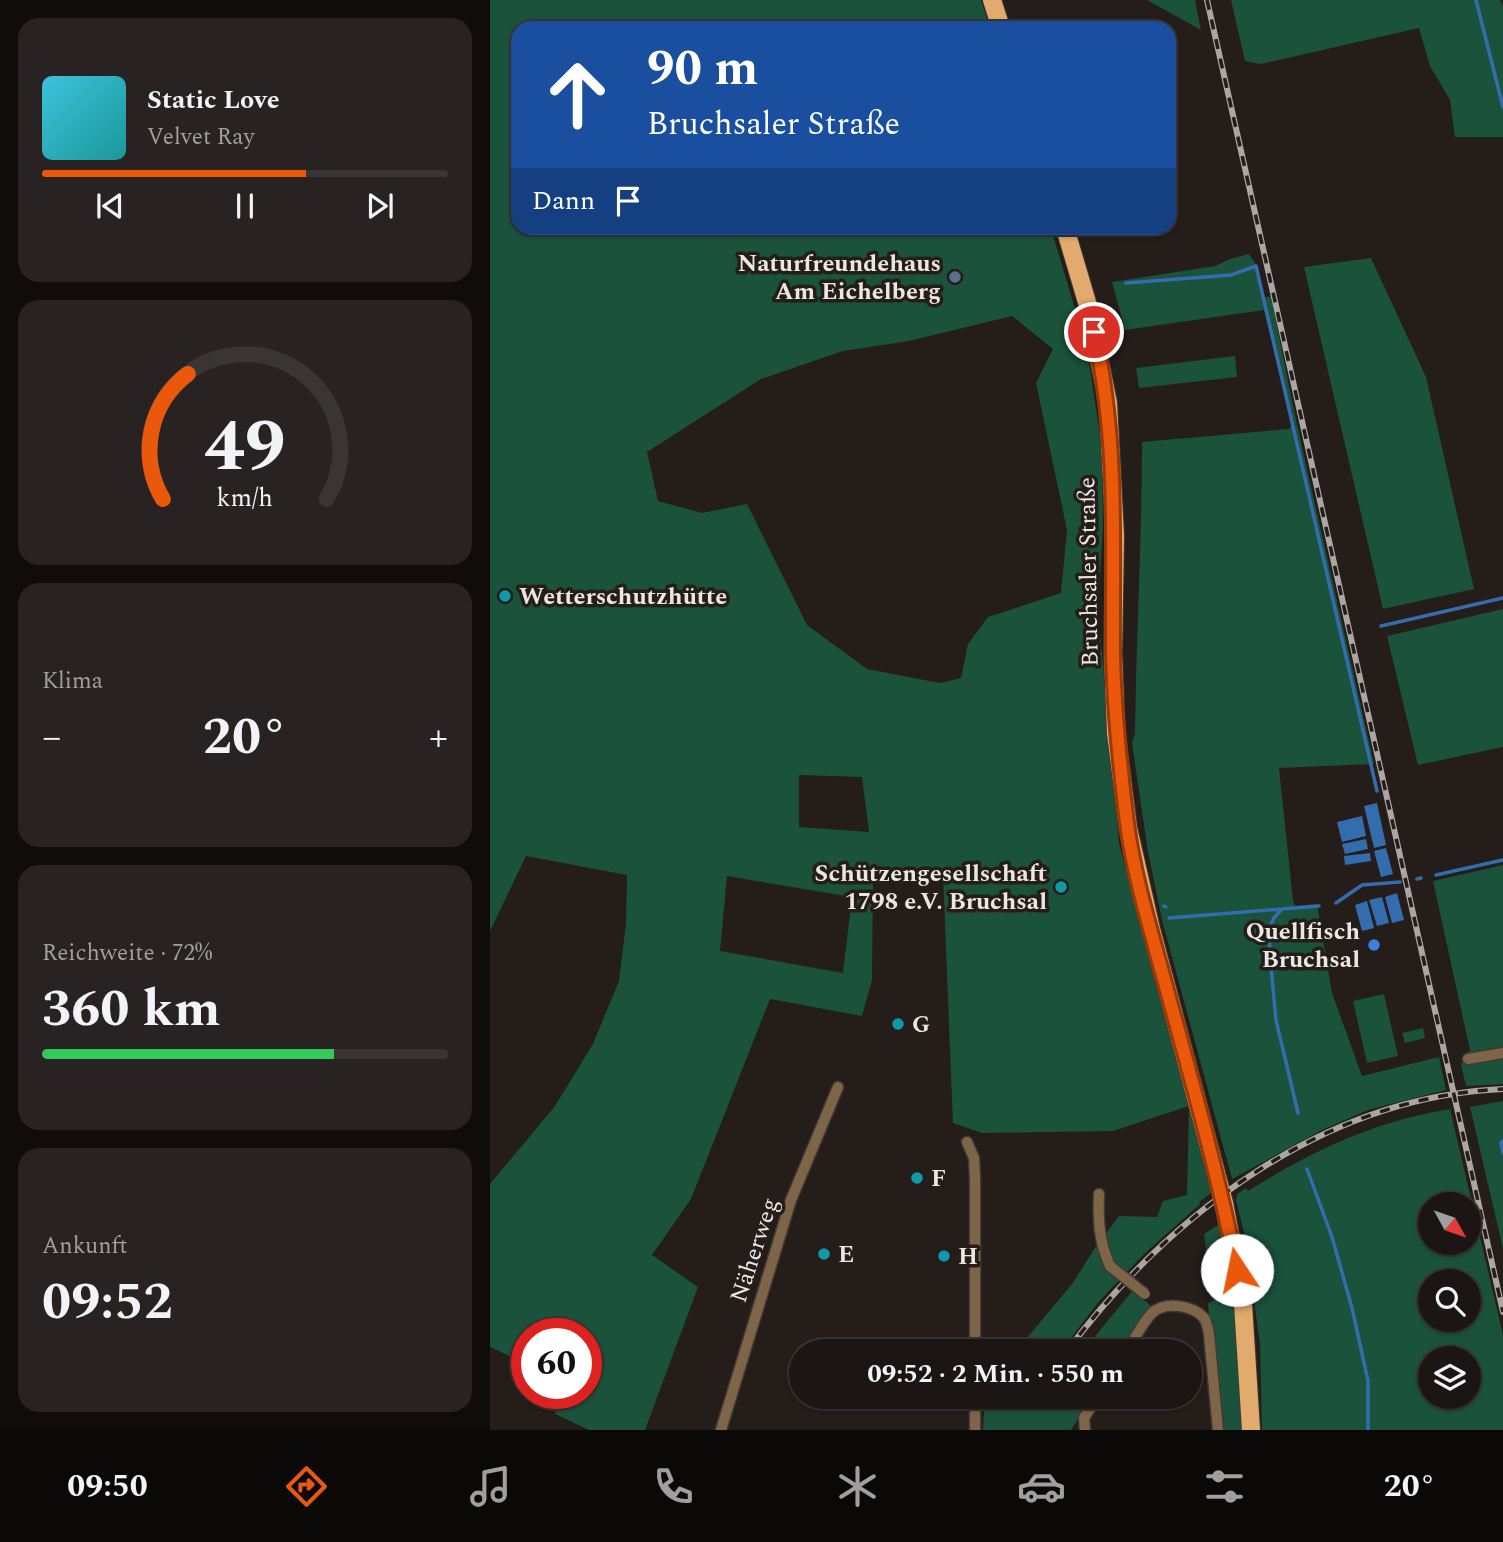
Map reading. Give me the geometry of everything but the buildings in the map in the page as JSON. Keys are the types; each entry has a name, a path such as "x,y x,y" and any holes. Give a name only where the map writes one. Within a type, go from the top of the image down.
{"main road":[{"path":"992,0 999,21"},
{"name":"Bruchsaler Straße","path":"1067,235 1089,309 1108,403 1115,536 1113,654 1116,733 1128,828 1150,929 1224,1203 1244,1316 1251,1430"}],"street":[{"path":"1468,1059 1503,1053"},
{"name":"Näherweg","path":"721,1430 791,1200 838,1087"},
{"path":"967,1142 974,1158 975,1178 975,1339"},
{"path":"1099,1194 1098,1226 1102,1249 1110,1266 1161,1307 1193,1310 1205,1319 1209,1334 1218,1430"},
{"path":"1135,1339 1151,1314 1161,1307"},
{"path":"975,1409 975,1430"},
{"path":"1085,1430 1084,1418 1090,1409"}],"green space":[{"path":"490,0 981,0 988,21 511,21 511,235 1053,235 1087,349 1102,448 1103,526 1098,610 1119,843 1212,1190 1210,1194 1125,1274 1113,1264 1103,1237 1119,1216 1157,1217 1163,1201 1187,1195 1189,1106 1113,1131 982,1133 953,1123 943,875 873,877 872,980 862,1016 770,999 691,1199 652,1255 698,1287 645,1430 589,1430 555,1414 556,1409 602,1409 602,1318 511,1318 511,1357 490,1347 490,1184 555,1106 593,1044 619,981 626,923 627,875 526,856 490,931","holes":["1012,316 1053,349 1036,383 1067,530 1061,593 988,617 968,644 961,678 940,683 867,669 807,625 747,504 702,513 658,501 647,452 761,379 843,351 909,341","799,775 862,777 869,832 799,827","727,876 852,897 843,973 720,951"]},
{"path":"1147,0 1195,0 1201,30"},
{"path":"1231,0 1500,0 1503,6 1503,137 1455,137 1450,100 1430,66 1419,28 1261,64 1245,61"},
{"path":"1249,254 1255,263 1264,297 1271,297 1297,425 1374,764 1279,768 1293,900 1295,906 1317,904 1332,993 1362,1076 1439,1057 1446,1090 1368,1110 1322,1130 1232,1179 1162,920 1148,852 1132,743 1135,734 1142,442 1289,429 1292,425 1264,310 1125,330 1112,282 1215,266"},
{"path":"1371,258 1426,377 1474,589 1383,609 1304,267"},
{"path":"1235,356 1237,377 1139,388 1136,368"},
{"path":"1503,609 1503,747 1418,765 1387,636"},
{"path":"1503,865 1503,1084 1466,1086 1461,1064 1470,1050 1433,881"},
{"path":"1384,994 1398,1056 1367,1063 1353,1001"},
{"path":"1423,1028 1425,1038 1405,1043 1402,1033"},
{"path":"1503,1101 1503,1249 1470,1107"},
{"path":"1450,1109 1469,1192 1418,1192 1418,1255 1481,1255 1481,1241 1503,1335 1503,1430 1262,1430 1260,1344 1237,1194 1246,1188 1248,1191 1345,1139 1396,1121"},
{"path":"1223,1222 1236,1283 1247,1430 1220,1430 1208,1303 1213,1301 1204,1234"},
{"path":"1097,1245 1106,1267 1120,1279 1070,1339 1026,1339 1072,1284"},
{"path":"1133,1290 1151,1306 1130,1339 1093,1339"},
{"path":"984,1409 1085,1409 1071,1430 983,1430"}],"water":[{"path":"1377,803 1386,845 1374,848 1364,806"},
{"path":"1362,816 1366,836 1342,842 1337,822"},
{"path":"1366,839 1368,849 1345,854 1342,844"},
{"path":"1386,848 1393,874 1381,877 1374,851"},
{"path":"1370,853 1371,861 1345,865 1344,856"},
{"path":"1397,893 1404,920 1392,923 1385,897"},
{"path":"1382,897 1389,923 1377,926 1369,900"},
{"path":"1367,901 1374,928 1362,931 1355,905"}],"waterway":[{"path":"1476,0 1503,107"},
{"path":"1126,283 1231,275 1256,266 1377,791"},
{"path":"1381,626 1503,598"},
{"path":"1436,875 1503,860"},
{"path":"1417,879 1421,878"},
{"path":"1336,903 1362,885 1400,882"},
{"path":"1169,918 1319,906"},
{"path":"1281,910 1269,928 1270,955 1276,1020 1298,1113"},
{"path":"1503,1141 1503,1153"},
{"path":"1307,1169 1332,1237 1352,1308 1368,1381 1368,1430"}],"railway":[{"path":"1207,0 1503,1312"},
{"path":"1077,1339 1108,1300 1154,1253 1203,1210 1257,1171 1314,1139 1374,1114 1437,1097 1503,1089"}],"place":[{"name":"Naturfreundehaus Am Eichelberg","path":"955,277"},
{"name":"Wetterschutzhütte","path":"505,596"},
{"name":"Schützengesellschaft 1798 e.V. Bruchsal","path":"1061,887"},
{"name":"Quellfisch Bruchsal","path":"1374,945"},
{"name":"G","path":"898,1024"},
{"name":"F","path":"917,1178"},
{"name":"E","path":"824,1254"},
{"name":"H","path":"944,1256"}],"route":[{"path":"1094,332 1108,403 1115,536 1113,654 1116,733 1128,828 1150,929 1224,1203 1237,1270"}]}
